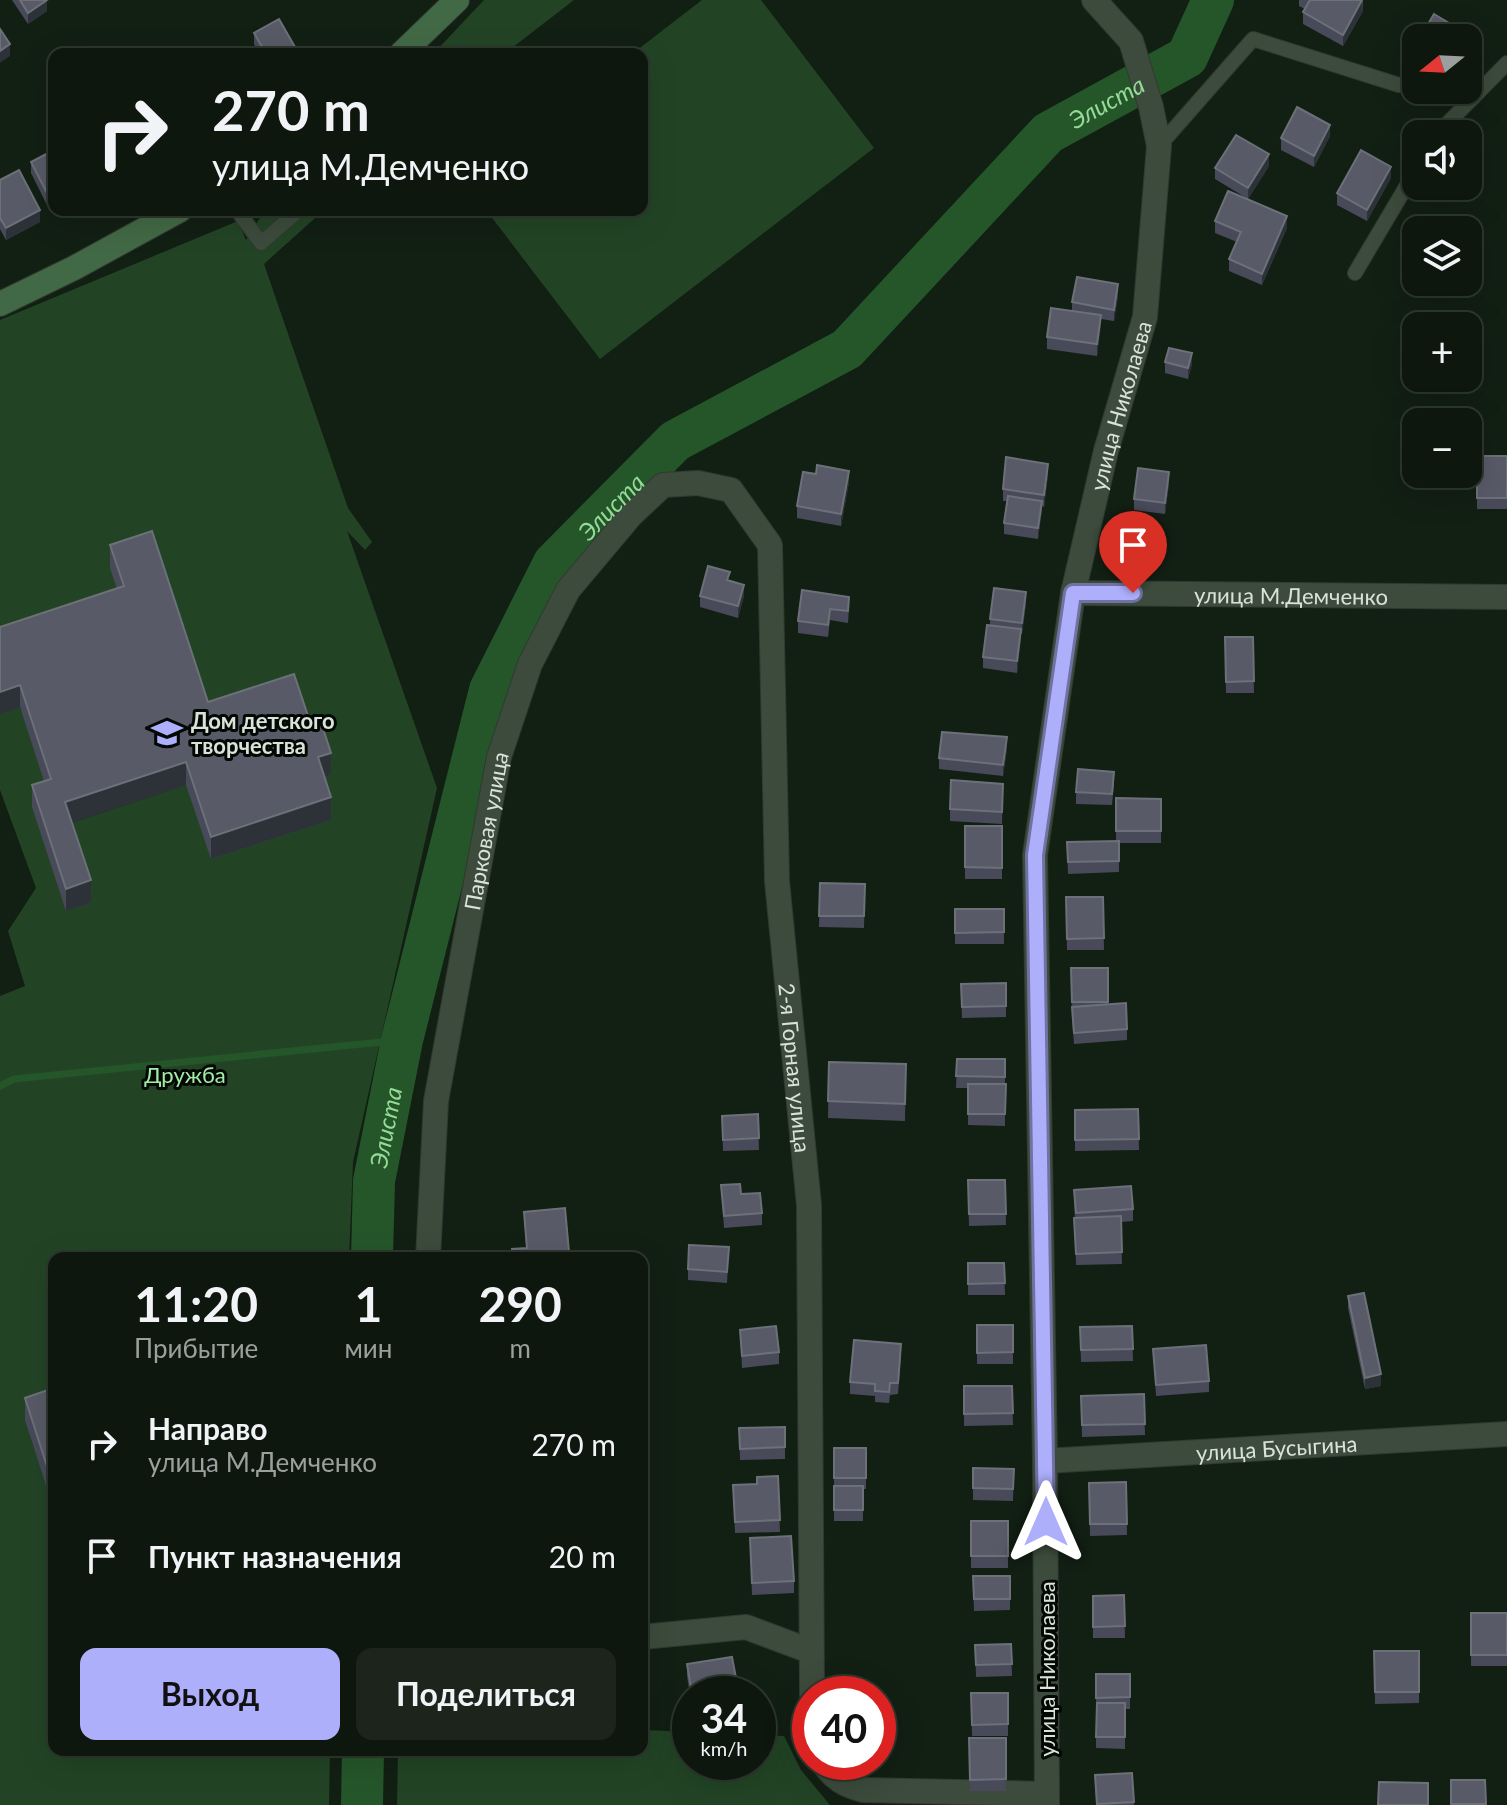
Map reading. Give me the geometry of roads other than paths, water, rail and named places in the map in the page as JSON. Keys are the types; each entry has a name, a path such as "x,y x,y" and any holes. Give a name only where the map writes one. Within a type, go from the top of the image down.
{"main road":[{"path":"407,48 457,0"},
{"path":"0,304 169,216"}],"street":[{"name":"улица Николаева","path":"1047,1800 1035,855 1073,593 1106,451 1145,317 1159,146 1131,41 1094,0"},
{"name":"Парковая улица","path":"428,1252 436,1101 499,757 530,664 568,590 631,515 663,485 698,483"},
{"name":"2-я Горная улица","path":"698,483 731,490 770,545 777,881 809,1205 811,1676"},
{"name":"улица М.Демченко","path":"1073,593 1507,597"},
{"name":"улица Бусыгина","path":"1045,1461 1507,1434"},
{"path":"648,1636 746,1627 810,1651"},
{"path":"838,1780 844,1785 863,1790 1047,1800"}],"lane":[{"path":"1159,146 1253,39 1399,85"},
{"path":"1451,120 1507,63"},
{"path":"1355,273 1402,194"},
{"path":"241,216 261,243 292,216"}],"waterway":[{"name":"Элиста","path":"372,1252 374,1181 402,1040 490,690 554,563 675,441 847,349 1048,133 1187,57 1213,0"},
{"path":"0,1086 14,1079 402,1040"},
{"name":"Элиста","path":"362,1805 363,1756"}],"place":[{"name":"Дом детского творчества","path":"167,733"}],"park label":[{"name":"Дружба","path":"185,1074"}]}
